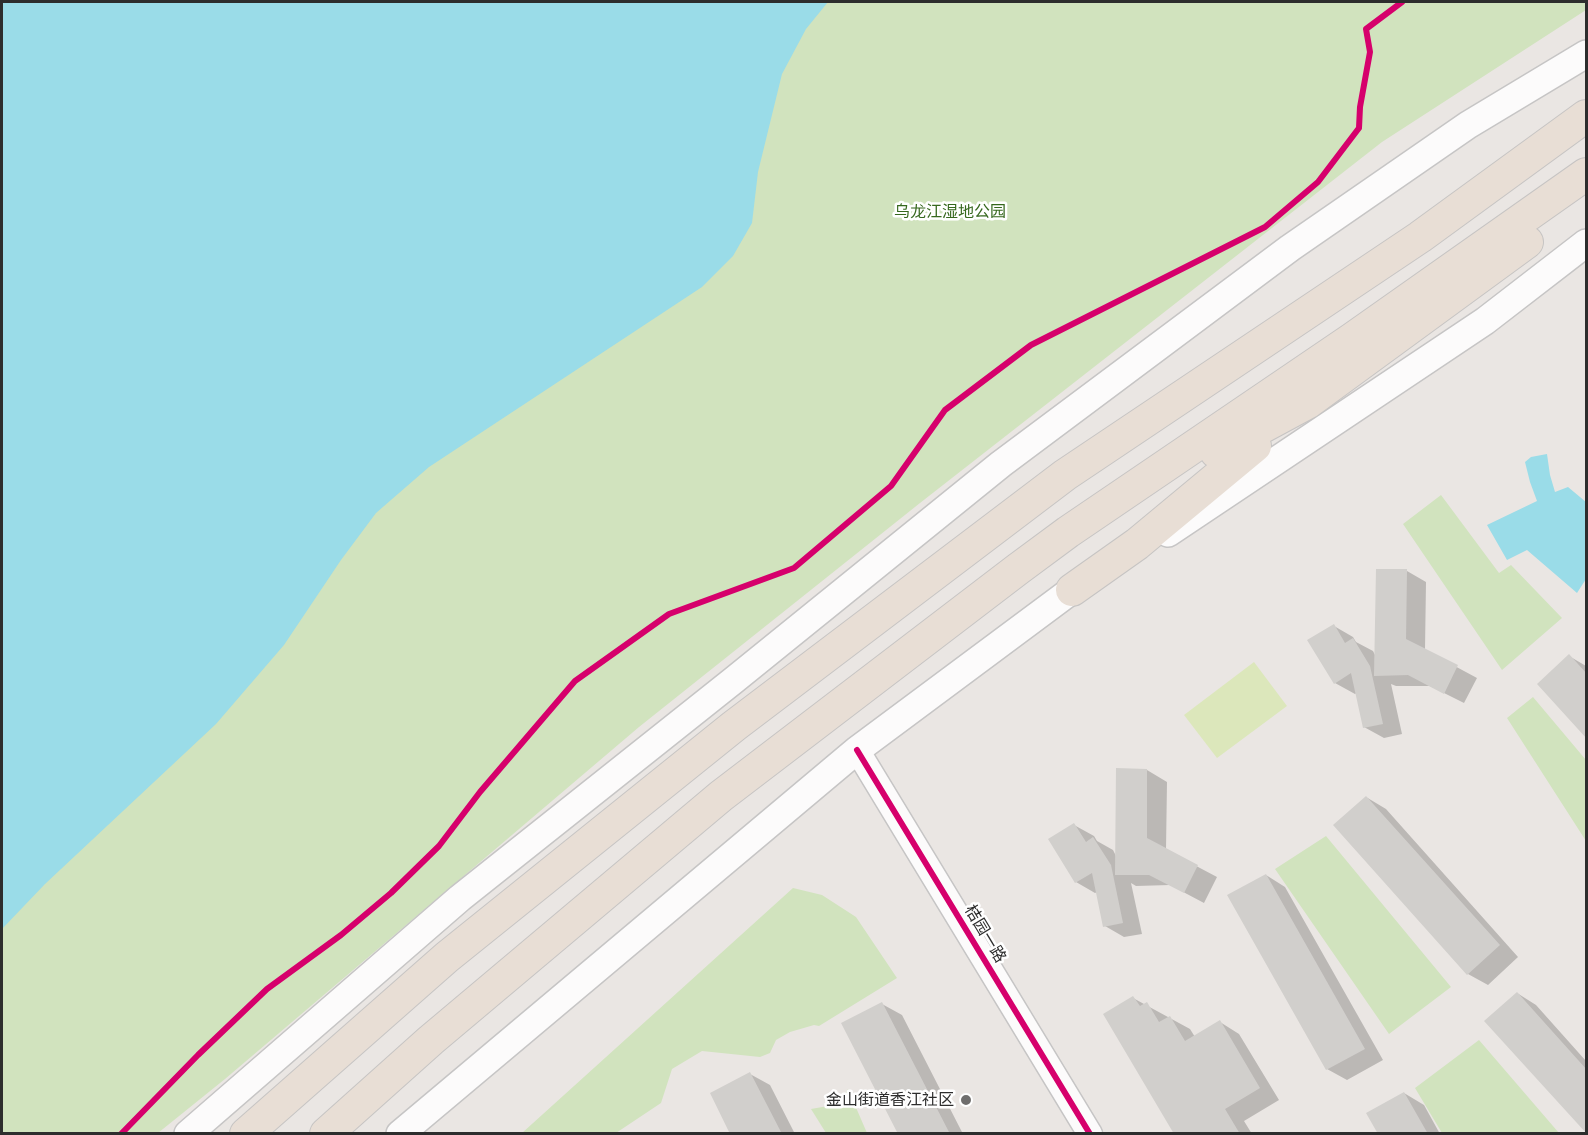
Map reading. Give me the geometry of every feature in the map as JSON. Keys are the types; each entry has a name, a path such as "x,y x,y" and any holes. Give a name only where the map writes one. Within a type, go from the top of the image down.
{"highway":[{"path":"246,1134 447,957 743,718 1065,475 1420,237 1587,116"},
{"path":"326,1134 431,1040 721,795 1068,532 1587,174"},
{"path":"1072,590 1137,544 1307,403 1587,198"},
{"path":"1068,532 1307,403"}],"main road":[{"path":"188,1134 460,898 1001,464 1290,248 1468,125 1587,54"},
{"path":"400,1134 857,750 1072,590 1182,524 1475,328 1587,243"}],"street":[{"name":"桔园一路","path":"857,750 1090,1134"}],"green space":[{"name":"乌龙江湿地公园","path":"809,2 1586,2 1586,10 1382,142 920,503 639,727 225,1079 158,1133 2,1133 2,899"},
{"path":"1441,495 1499,573 1511,565 1562,618 1502,670 1403,524"},
{"path":"1254,662 1287,706 1217,758 1184,715"},
{"path":"1533,697 1586,760 1586,841 1507,718"},
{"path":"1326,836 1451,987 1389,1034 1275,869"},
{"path":"793,888 822,895 856,917 897,978 819,1026 814,1025 790,1032 776,1040 770,1053 760,1057 702,1051 672,1069 661,1103 616,1133 522,1133"},
{"path":"1479,1040 1559,1133 1442,1133 1415,1088"},
{"path":"848,1089 867,1133 826,1133 811,1109 828,1106 844,1096"}],"water":[{"path":"2,2 828,2 806,29 782,74 758,172 752,223 733,256 702,287 429,467 376,513 341,560 284,645 216,724 45,884 2,929"},
{"path":"1547,454 1555,492 1568,487 1586,502 1586,579 1577,593 1527,550 1507,560 1487,525 1537,501 1525,462 1531,457"}],"building":[{"path":"1376,569 1407,569 1406,639 1458,665 1444,694 1408,675 1374,676"},
{"path":"1334,624 1345,643 1353,638 1370,666 1383,724 1363,728 1351,673 1334,684 1307,640"},
{"path":"1569,654 1587,674 1587,739 1537,684"},
{"path":"1116,768 1147,769 1147,838 1198,865 1184,893 1149,875 1115,875"},
{"path":"1366,796 1500,945 1467,975 1333,825"},
{"path":"1074,823 1086,842 1093,837 1111,865 1123,923 1103,927 1092,873 1075,883 1048,839"},
{"path":"1266,874 1365,1049 1326,1070 1227,895"},
{"path":"1517,992 1587,1070 1587,1134 1484,1021"},
{"path":"1133,996 1140,1006 1147,1002 1159,1022 1170,1016 1185,1041 1220,1020 1260,1088 1225,1109 1240,1134 1174,1134 1103,1014"},
{"path":"882,1002 950,1134 898,1134 841,1023"},
{"path":"750,1072 782,1134 730,1134 710,1093"},
{"path":"1404,1092 1428,1134 1378,1134 1366,1113"}],"cycle path":[{"path":"121,1134 267,989 341,935 391,893 439,846 480,792 575,681 669,614 794,568 891,486 945,410 1031,345 1265,227 1318,182 1359,128 1360,107 1370,52 1366,29 1402,2"},
{"path":"857,750 1090,1134"}],"place":[{"name":"金山街道香江社区","path":"966,1100"}]}
